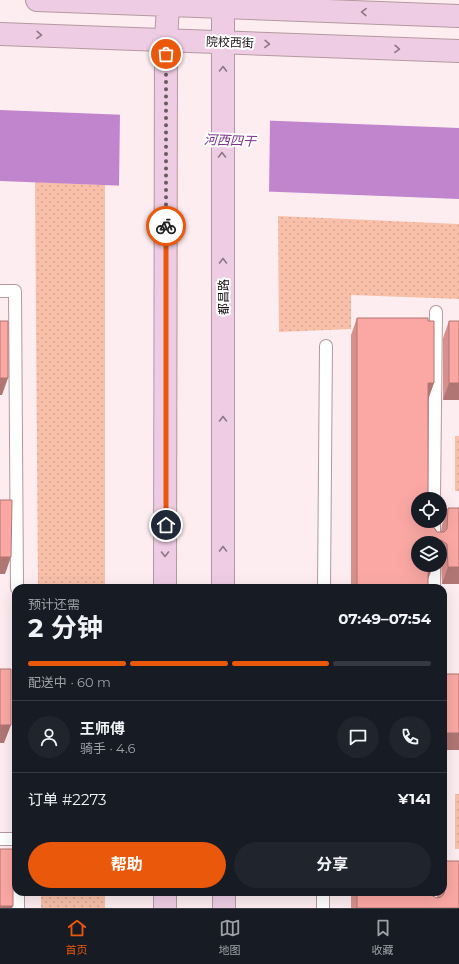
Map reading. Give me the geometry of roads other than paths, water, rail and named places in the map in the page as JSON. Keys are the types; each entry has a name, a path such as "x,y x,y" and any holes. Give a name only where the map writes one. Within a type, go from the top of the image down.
{"main road":[{"path":"37,0 459,16"},
{"path":"165,584 166,40 168,5"},
{"name":"都昌路","path":"223,7 223,584"},
{"name":"院校西街","path":"0,34 459,51"},
{"path":"165,896 165,908"},
{"path":"224,896 224,908"}],"lane":[{"path":"0,291 16,291 17,584"},
{"path":"434,492 436,312"},
{"path":"324,584 326,346"},
{"path":"434,572 434,584"},
{"path":"0,839 12,839"},
{"path":"18,896 18,908"},
{"path":"323,896 323,908"},
{"path":"431,896 431,908"}],"water":[{"name":"河西四干","path":"0,110 459,128 459,199 0,181"}]}
